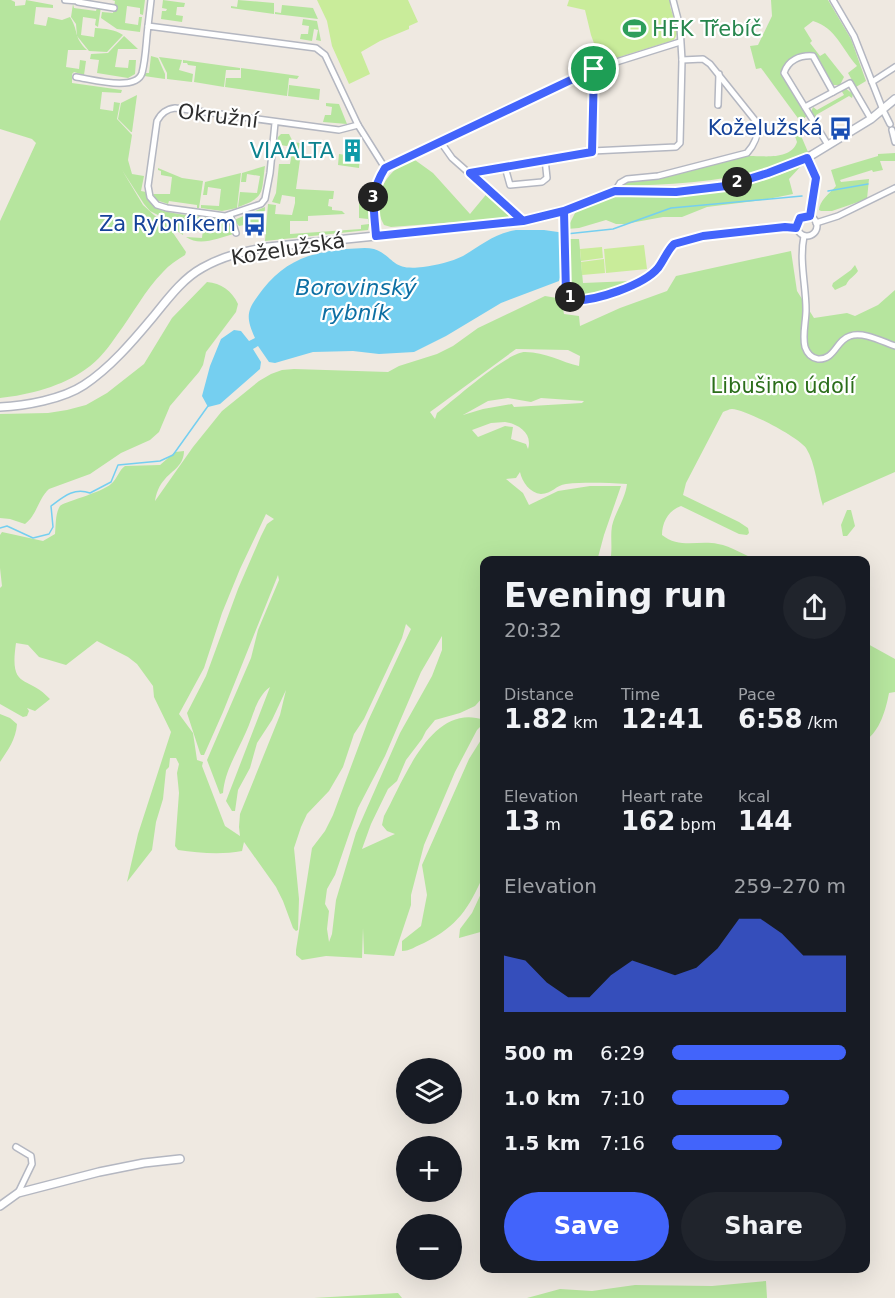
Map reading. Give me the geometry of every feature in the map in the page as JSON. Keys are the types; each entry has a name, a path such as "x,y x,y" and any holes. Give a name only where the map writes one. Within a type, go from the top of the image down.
{"main road":[{"name":"Koželužská","path":"0,407 48,400 83,386 129,345 176,289 200,268 231,255 268,247 523,221 564,211 615,191 676,192 726,186 807,158 871,119 895,99"},
{"path":"0,1206 18,1192 99,1172 180,1159"}],"street":[{"path":"65,0 114,8"},
{"path":"76,77 124,84 134,83 141,75 151,0"},
{"path":"470,173 592,152 676,147 680,143 682,60 680,27 673,0"},
{"path":"833,0 854,36 895,142"},
{"path":"148,26 320,50 325,54 358,125 385,168"},
{"path":"376,236 373,195 377,180 385,168 594,69 680,42"},
{"path":"828,145 784,73 786,66 792,60 806,55 813,56 832,92"},
{"path":"615,191 620,183 627,179 658,176 747,153 758,135 758,124 710,64 703,59 682,60"},
{"path":"872,82 895,67"},
{"path":"592,152 594,69"},
{"path":"718,105 719,74"},
{"path":"805,107 850,83 871,119"},
{"name":"Okružní","path":"275,123 268,194 261,204 230,216 157,205 150,197 148,186 157,121 160,115 169,109 339,130 358,125"},
{"path":"440,141 452,158 523,221"},
{"path":"807,158 816,178 810,216 816,223"},
{"path":"505,167 510,185 542,182 548,174 545,159"},
{"path":"816,223 838,216 895,188"},
{"path":"564,211 566,293 572,300 584,301 647,278 658,268 674,244 703,236 785,227 796,228"},
{"path":"230,216 236,233"},
{"path":"796,228 800,218 810,216"},
{"path":"796,228 799,233 808,236 814,233 816,223"},
{"path":"804,236 801,254 806,303 804,340 810,357 819,359 831,356 841,342 850,336 861,335 895,346"},
{"path":"16,1147 31,1156 32,1164 18,1192"}],"green space":[{"path":"0,0 11,0 15,2 15,6 25,5 26,0 53,5 53,8 36,7 34,24 46,26 48,17 62,20 70,17 78,38 87,50 68,50 66,67 79,69 80,60 86,61 84,75 74,72 72,83 122,90 121,93 102,92 100,109 113,111 114,102 120,103 117,119 132,135 128,160 132,174 144,176 141,191 146,192 152,204 167,212 186,215 183,235 170,226 164,218 150,211 122,170 143,205 154,215 167,224 186,252 157,279 110,344 90,366 56,385 22,395 0,398 0,221 36,143 32,139 0,129"},
{"path":"112,0 145,0 143,15 140,14 140,8 127,6 125,23 138,25 139,17 142,17 140,32 117,29 101,18 102,12 113,13 115,1"},
{"path":"163,0 185,3 184,7 177,7 176,15 183,16 182,22 161,19 162,11 167,9 162,8"},
{"path":"238,0 274,3 274,14 231,8 231,6 237,7"},
{"path":"317,0 408,0 418,22 409,26 409,29 361,52 370,74 349,84 332,46 327,21"},
{"name":"HFK Třebíč","path":"569,0 670,0 678,32 674,40 616,58 596,57 598,46 595,46 591,35 585,10 567,6"},
{"path":"771,0 828,0 851,39 866,81 856,87 848,73 857,66 833,34 821,24 813,21 804,28 812,41 810,43 820,56 825,53 844,77 840,85 831,85 812,54 792,58 785,65 784,74 807,116 803,119 806,128 799,131 808,152 778,166 736,176 677,184 618,186 627,179 658,176 747,153 750,156 777,156 794,148 797,142 791,125 800,121 761,68 756,69 750,46 758,45 772,16"},
{"path":"73,4 74,8 96,11 97,7 101,7 98,27 95,25 96,19 83,17 81,35 94,37 95,28 113,30 123,35 107,52 89,51 77,36 76,24 71,17"},
{"path":"282,5 313,8 318,19 275,14 275,12 281,13"},
{"path":"303,19 317,21 321,41 316,40 318,30 314,29 312,41 300,39 301,34 308,34 309,26 302,25"},
{"path":"124,36 138,49 118,49 115,67 128,68 129,60 136,60 135,74 128,78 97,73 99,60 90,59 91,54 108,53"},
{"path":"151,56 158,58 165,79 144,76 145,73 149,73"},
{"path":"159,57 182,60 179,70 193,74 192,82 167,79 167,73"},
{"path":"183,60 240,68 240,70 226,70 224,87 194,82 196,66 183,63"},
{"path":"241,68 299,76 297,79 289,78 287,96 225,87 226,78 241,78"},
{"path":"289,85 320,89 319,100 288,96"},
{"path":"845,88 853,94 852,98 849,96 816,115 818,119 813,117 811,112 813,107 817,110 844,95 841,90"},
{"path":"137,95 131,132 118,119 121,103"},
{"path":"326,103 339,104 347,124 323,122 325,115 331,115 332,107 326,106"},
{"path":"281,134 289,134 293,142 300,143 296,189 334,191 333,199 329,199 328,206 332,207 332,210 342,211 345,214 308,216 308,221 290,221 290,234 361,229 361,225 369,224 368,219 359,218 359,203 362,199 369,201 370,221 368,230 265,241 268,204 276,205 275,214 292,215 295,203 295,197 282,195 280,204 272,202 276,193 279,164 290,164 293,147 280,145 277,153 278,137"},
{"path":"895,153 895,161 880,161 883,170 873,172 872,170 840,180 841,182 869,179 867,199 832,211 819,210 823,200 836,186 831,170 878,156 878,154"},
{"path":"339,154 360,157 359,168 338,165"},
{"path":"412,154 415,160 433,173 470,214 489,191 513,212 511,218 391,227 384,225 380,217 378,201 382,187 397,168 395,163"},
{"path":"265,166 262,188 258,197 238,207 240,192 257,193 260,176 247,174 246,182 241,182 242,173"},
{"path":"801,166 789,179 793,194 707,207 682,217 663,217 625,224 616,224 606,220 567,229 579,205 615,191 663,196 713,190 779,175"},
{"path":"158,168 182,178 203,181 199,208 197,205 169,201 168,204 156,200 153,194 170,194 172,177 161,175"},
{"path":"241,173 237,208 222,211 201,208 201,205 219,206 221,189 208,187 207,195 203,195 205,182"},
{"path":"265,207 264,225 260,224 259,228 249,224 239,226 234,220"},
{"path":"187,215 227,220 234,234 203,242 191,240 186,237 202,238 204,221 191,219 190,228 186,227"},
{"path":"567,239 579,239 583,283 631,281 611,290 575,297 570,285"},
{"path":"644,245 647,269 606,273 604,249"},
{"path":"602,247 603,258 581,261 580,249"},
{"name":"Libušino údolí","path":"791,251 797,291 814,318 847,313 855,316 878,305 895,290 895,472 824,503 823,506 812,461 801,443 759,418 739,410 732,409 723,412 686,483 683,495 739,522 748,528 749,533 739,534 681,506 667,517 662,535 675,542 723,545 748,556 611,556 612,526 627,484 566,484 541,494 533,492 527,486 520,472 516,478 506,479 523,493 529,505 558,491 590,486 621,486 598,556 480,556 480,700 475,706 460,713 435,720 426,731 406,760 397,781 388,789 362,849 395,834 387,831 382,825 384,816 410,765 434,733 449,722 465,717 480,719 480,727 455,772 424,845 411,895 411,905 394,956 364,954 363,928 362,958 326,956 302,960 296,955 296,950 312,848 325,831 333,815 368,721 411,629 406,624 402,638 364,719 354,734 343,767 329,791 307,814 301,827 294,848 299,899 298,930 293,928 276,887 244,842 242,851 226,853 178,850 175,846 179,793 177,773 179,764 176,758 170,758 169,767 166,770 163,799 156,822 152,850 127,882 138,834 171,732 154,697 153,686 137,664 97,641 66,665 39,657 28,645 16,643 15,668 18,675 50,699 35,711 27,708 29,711 27,716 23,717 0,704 0,588 2,586 0,535 2,532 43,541 55,534 57,512 63,504 106,487 113,482 125,466 160,465 175,452 184,451 180,464 161,484 155,501 222,411 259,381 282,370 388,372 399,366 437,354 453,346 478,328 545,296 557,298 564,314 579,316 580,326 667,291 676,276","holes":["516,349 568,350 580,356 579,366 540,354 525,352 517,354 468,388 437,413 435,419 430,412","508,398 531,402 541,398 584,401 582,403 514,407 512,404 463,415 488,401","505,422 523,430 528,438 528,449 526,444 511,439 513,427 505,426 478,437 472,430 491,423","266,514 274,519 267,524 261,536 238,589 206,676 187,713 200,753 204,755 278,575 279,580 258,630 251,658 207,760 220,794 223,793 229,769 255,708 261,696 270,687 226,801 232,811 235,811 238,790 250,768 257,743 272,720 286,690 280,715 240,814 240,836 225,826 202,766 203,762 197,760 193,733 179,714 204,668 222,613","442,636 442,650 432,676 400,733 356,833 336,900 329,942 327,929 329,911 325,904 327,889 335,875 358,808 385,756 421,672"]},
{"path":"604,259 605,273 582,275 581,262"},
{"path":"855,265 858,271 846,285 835,290 833,283"},
{"path":"207,282 221,286 236,299 238,304 236,312 206,352 199,372 170,406 159,432 150,440 121,453 90,474 49,489 25,524 0,518 0,414 48,413 67,410 86,405 107,393 144,364 172,318"},
{"path":"847,510 851,510 855,526 847,536 843,536 841,525"},
{"path":"870,645 895,659 895,692 889,693 879,725 871,736"},
{"path":"0,714 17,724 9,749 0,762"},
{"path":"480,741 480,882 473,897 454,923 436,937 402,951 402,941 421,926 427,895 422,865 469,759"},
{"path":"480,896 480,932 459,938 460,929 472,913"},
{"path":"766,1281 767,1298 527,1298 560,1289 592,1291 635,1285 712,1286"},
{"path":"398,1293 402,1298 314,1298"}],"water":[{"name":"Borovinský rybník","path":"516,230 565,233 560,239 562,270 559,281 501,303 414,352 379,354 353,351 313,352 275,363 269,362 258,346 253,349 261,362 260,369 220,404 208,407 202,396 210,366 221,339 234,330 241,331 249,341 255,338 249,317 251,307 271,279 290,265 321,253 364,248 381,252 405,267 428,266 463,256 494,237"}],"waterway":[{"path":"828,191 868,184"},
{"path":"566,234 613,229 671,208 802,196"},
{"path":"0,528 7,526 33,538 49,534 53,527 51,506 69,494 79,491 90,493 111,482 118,465 160,461 173,455 208,406"}],"place":[{"name":"HFK Třebíč","path":"634,29"},
{"name":"Koželužská","path":"841,128"},
{"name":"VIAALTA","path":"352,151"},
{"name":"Za Rybníkem","path":"254,224"}],"route":[{"path":"594,69 385,168 377,180 373,195 376,236 444,231 523,221 542,216 564,211 615,191 676,192 726,186 807,158 816,178 810,216 800,218 796,228 785,227 703,236 674,244 658,268 647,278 608,294 584,301 572,300 566,293 564,211 523,221 470,173 592,152 594,69"}]}
